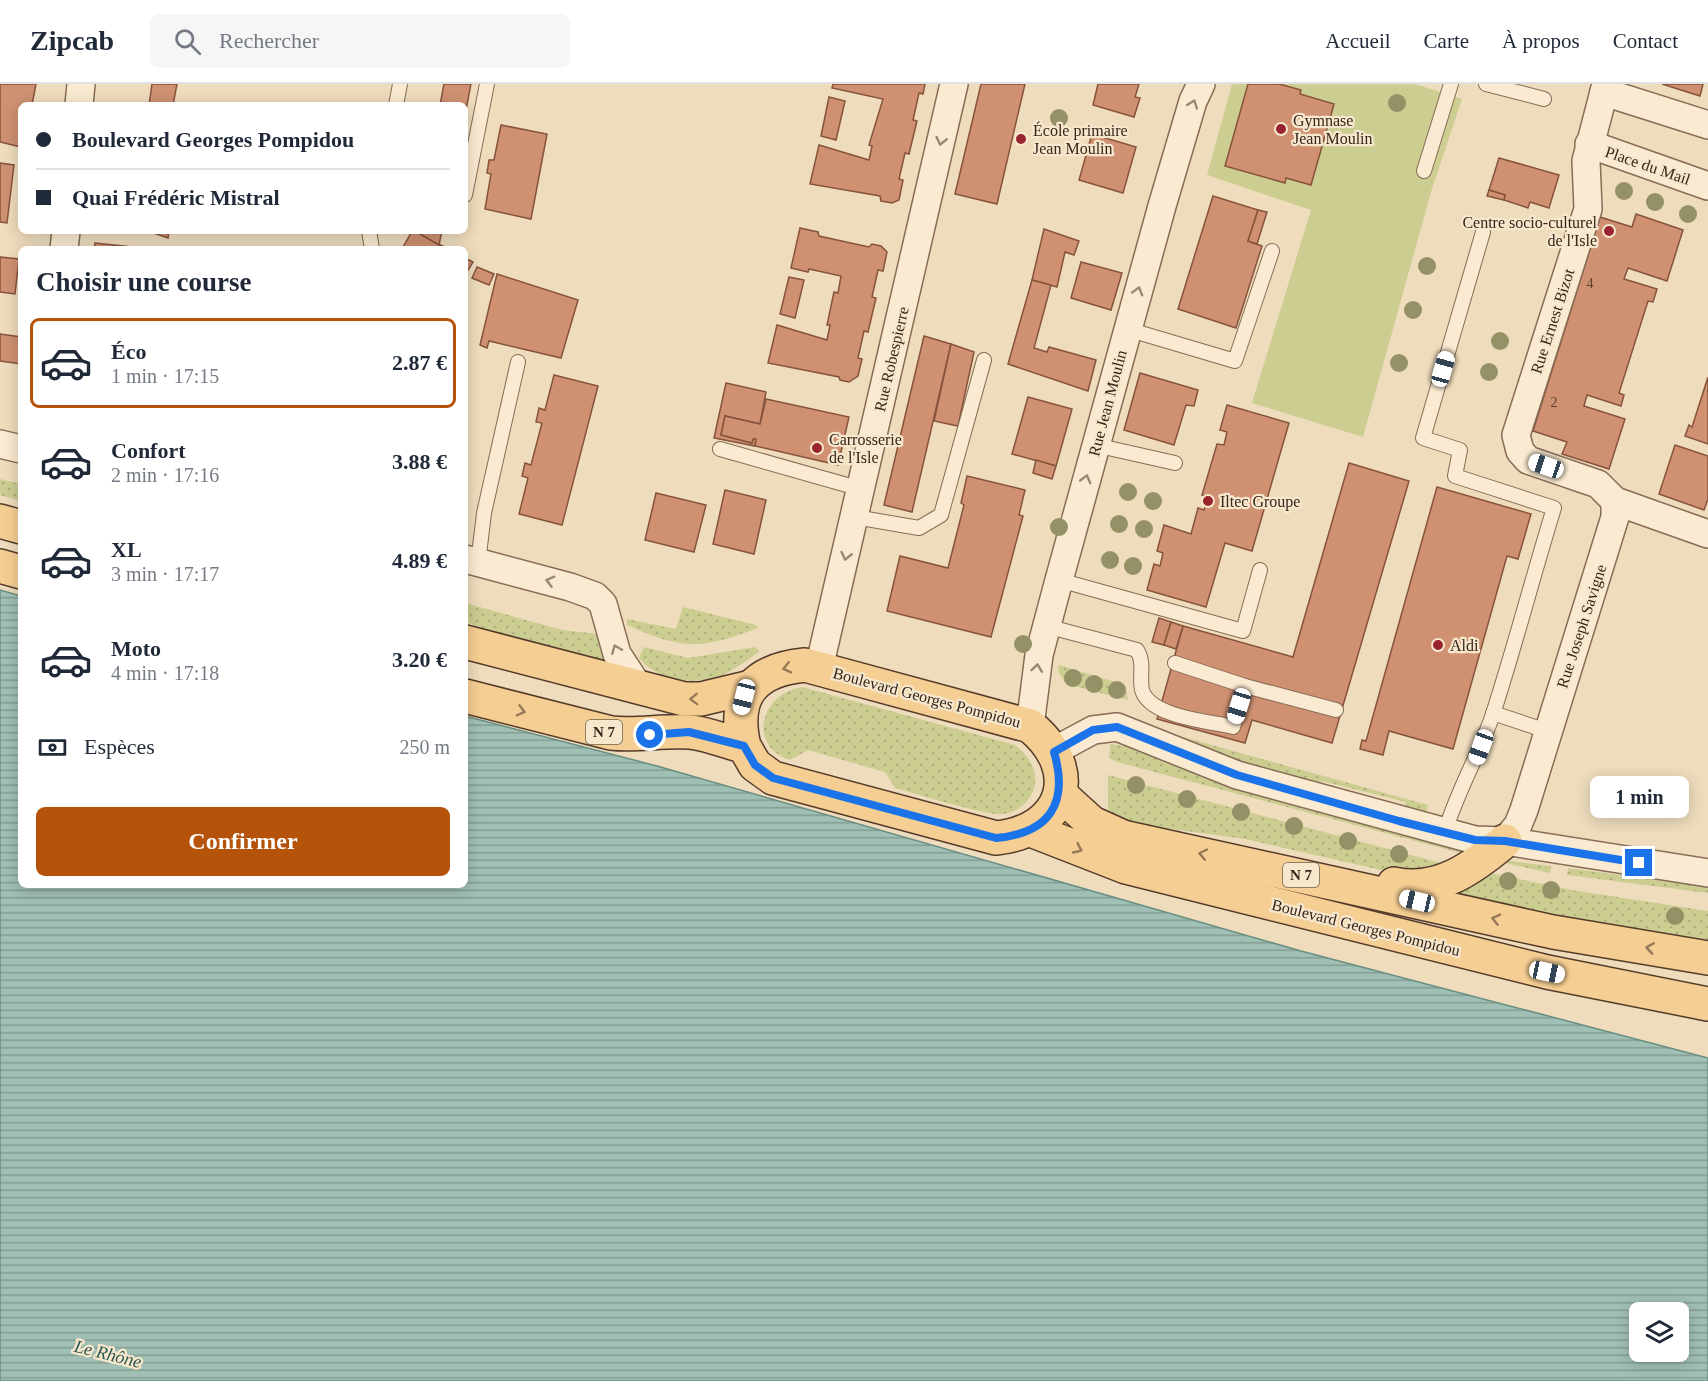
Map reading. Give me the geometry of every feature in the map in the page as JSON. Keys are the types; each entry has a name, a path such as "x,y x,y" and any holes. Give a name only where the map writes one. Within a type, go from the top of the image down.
{"main road":[{"path":"0,521 18,525"},
{"path":"0,566 18,571"},
{"name":"Boulevard Georges Pompidou","path":"468,643 684,699 701,699 751,687 771,673 790,667 819,668 1030,726 1044,737 1054,752 1061,782 1060,794 1092,823 1108,832 1553,932 1708,958"},
{"path":"751,687 744,697 741,712 740,729 744,746 755,765 773,778 996,838 1015,836 1044,822 1060,794"},
{"name":"N 7","path":"468,697 585,729 632,736 689,732 744,746"},
{"name":"Boulevard Georges Pompidou","path":"1030,830 1126,867 1547,972 1708,1004"},
{"path":"1236,860 1261,854 1402,886 1437,883 1465,872 1505,841"}],"street":[{"path":"79,102 81,84"},
{"name":"Rue Robespierre","path":"819,668 954,84"},
{"name":"Rue Jean Moulin","path":"1030,726 1039,655 1046,626 1127,329 1193,101 1202,84"},
{"path":"1605,88 1708,125"},
{"name":"Rue Ernest Bizot","path":"1605,88 1586,161 1588,209 1516,435 1520,451 1528,460 1598,484 1616,501"},
{"name":"Place du Mail","path":"1589,144 1708,186"},
{"path":"0,444 18,448"},
{"path":"1616,501 1708,534"},
{"name":"Rue Joseph Savigne","path":"1505,841 1518,825 1524,810 1615,517 1616,501"},
{"path":"472,561 570,586 595,596 603,604 617,654 640,689"},
{"path":"1054,752 1093,730 1117,727 1247,778 1475,840 1505,841 1708,873"}],"lane":[{"path":"397,102 400,84"},
{"path":"468,180 487,84"},
{"path":"1424,171 1451,84"},
{"path":"1486,84 1544,99"},
{"path":"1444,832 1455,798 1475,763 1493,713 1554,508 1455,476 1460,450 1423,438 1483,232"},
{"path":"1127,329 1235,361 1272,251"},
{"path":"855,517 919,528 941,515 984,360"},
{"path":"472,561 518,362"},
{"path":"1095,445 1175,463"},
{"path":"720,449 861,489"},
{"path":"1059,580 1243,631 1260,570"},
{"path":"1046,626 1137,650 1142,657 1142,689 1147,701 1160,710 1233,727 1245,686"},
{"path":"1175,663 1245,686 1336,710"},
{"path":"1493,713 1547,731"}],"green space":[{"path":"1232,84 1415,84 1462,99 1431,192 1363,437 1252,403 1311,210 1207,175"},
{"path":"0,479 18,483 18,500 0,495"},
{"path":"468,604 562,630 599,634 617,673 496,636 468,622"},
{"path":"683,607 756,625 758,628 721,640 692,644 663,639 627,625 627,619 676,629"},
{"path":"644,647 688,658 756,647 759,652 720,676 694,681 673,678 654,671 639,658"},
{"path":"1059,665 1125,685 1128,700 1066,684 1058,671"},
{"path":"802,687 1015,745 1033,767 1035,784 1031,795 1014,811 995,814 895,788 885,772 808,750 790,760 777,753 768,744 764,733 764,721 768,710 776,700 787,692"},
{"path":"1165,732 1428,805 1426,814 1403,813 1406,802 1321,781 1318,792 1274,779"},
{"path":"1110,744 1145,749 1465,847 1468,855 1117,762 1109,758"},
{"path":"1108,775 1445,864 1416,871 1385,871 1245,839 1134,824 1108,815"},
{"path":"1511,861 1551,866 1550,873 1505,863"},
{"path":"1568,868 1708,887 1708,893 1567,875"},
{"path":"1485,872 1572,890 1708,911 1708,940 1568,924 1427,893"}],"water":[{"name":"Le Rhône","path":"0,590 18,595 18,888 468,888 468,717 657,766 1301,951 1708,1058 1708,1381 0,1381"}],"building":[{"path":"0,84 36,84 33,102 18,102 18,146 0,142"},
{"path":"152,84 177,84 174,102 149,102"},
{"path":"444,84 471,84 468,102 441,102"},
{"path":"833,84 925,84 923,94 919,93 913,120 917,121 909,154 905,153 899,179 903,180 899,200 892,203 881,201 880,196 810,184 819,145 869,160 872,146 869,145 883,99 832,88"},
{"path":"981,84 1025,84 997,204 955,194"},
{"path":"1098,84 1139,84 1135,97 1140,98 1134,117 1093,105"},
{"name":"Gymnase Jean Moulin","path":"1248,84 1279,84 1301,90 1300,94 1334,104 1311,185 1286,178 1285,183 1225,166"},
{"path":"1662,84 1703,84 1700,96"},
{"path":"829,97 845,101 836,140 821,136"},
{"path":"501,125 547,134 531,219 485,209 491,174 487,173 489,160 494,160"},
{"path":"1092,134 1136,147 1123,193 1079,180"},
{"path":"1499,158 1559,175 1549,208 1530,202 1528,208 1504,200 1505,195 1489,190"},
{"path":"0,163 14,165 7,223 0,222"},
{"path":"1489,190 1505,195 1504,200 1487,196"},
{"path":"1213,196 1258,210 1248,241 1262,246 1236,328 1178,309"},
{"path":"1258,210 1267,212 1257,244 1248,241"},
{"path":"1636,214 1683,230 1667,281 1628,268 1624,279 1657,289 1653,302 1648,301 1619,393 1624,395 1621,406 1587,395 1584,406 1625,419 1609,469 1562,454 1567,442 1533,431 1600,217 1632,227"},
{"path":"800,228 818,232 819,236 869,247 872,244 881,246 887,252 883,271 878,270 872,297 876,298 868,332 864,331 858,358 862,359 858,376 849,382 840,380 839,377 768,363 777,325 827,340 830,325 827,325 834,292 838,293 841,276 809,269 808,272 791,268"},
{"path":"1044,229 1079,241 1074,255 1065,252 1057,287 1032,280"},
{"path":"157,234 169,234 168,238"},
{"path":"410,234 420,234 442,246 404,246"},
{"path":"420,234 441,234 439,245"},
{"path":"95,243 123,246 94,246"},
{"path":"0,257 18,259 15,294 0,292"},
{"path":"468,260 473,262 468,270"},
{"path":"1081,262 1122,273 1111,310 1071,298"},
{"path":"477,267 494,274 489,285 472,278"},
{"path":"497,274 578,300 561,358 489,341 487,348 480,345"},
{"path":"789,277 804,280 795,318 780,314"},
{"path":"1032,280 1051,285 1034,348 1047,352 1049,347 1096,360 1088,391 1008,364"},
{"path":"0,334 18,337 18,364 0,361"},
{"path":"924,336 951,344 912,512 884,505"},
{"path":"951,344 974,352 958,426 934,421"},
{"path":"1140,373 1198,390 1194,406 1186,405 1174,445 1124,430"},
{"path":"554,375 598,386 562,525 519,514 528,478 522,476 525,463 531,465 542,423 536,422 539,408 545,410"},
{"path":"1708,377 1708,444 1685,436 1689,425 1692,427"},
{"path":"726,383 766,392 760,424 725,416 721,435 752,443 753,439 756,439 755,446 714,438"},
{"path":"1028,397 1072,409 1056,466 1012,454"},
{"path":"766,399 849,417 838,465 755,446 756,439 753,439 752,443 721,435 725,416 760,424"},
{"path":"1227,405 1289,423 1252,551 1225,543 1206,607 1147,590 1154,564 1160,566 1163,553 1157,551 1164,525 1191,534 1198,508 1204,510 1208,497 1202,495 1217,444 1224,445 1227,432 1220,430"},
{"path":"1675,445 1708,456 1708,499 1704,510 1659,494"},
{"path":"1036,460 1056,466 1052,479 1033,473"},
{"path":"1349,463 1409,481 1332,743 1252,720 1245,743 1157,719 1183,626 1293,657"},
{"path":"967,476 1025,490 1019,515 1023,516 991,637 887,611 900,556 948,568 964,505 961,503"},
{"name":"Aldi","path":"1437,487 1531,514 1518,559 1507,556 1453,749 1389,731 1383,755 1360,749 1362,740 1366,741"},
{"path":"725,490 766,500 754,554 713,544"},
{"path":"656,493 706,505 694,552 645,540"},
{"path":"1159,618 1171,622 1164,645 1152,642"},
{"path":"1171,622 1183,626 1176,649 1164,645"}],"place":[{"name":"Gymnase Jean Moulin","path":"1281,129"},
{"name":"École primaire Jean Moulin","path":"1021,139"},
{"name":"Centre socio-culturel de l'Isle","path":"1609,231"},
{"name":"Carrosserie de l'Isle","path":"817,448"},
{"name":"Iltec Groupe","path":"1208,501"},
{"name":"Aldi","path":"1438,645"}],"route":[{"path":"650,735 673,732 705,734 744,746 755,765 773,778 996,838 1015,836 1030,830 1044,822 1054,808 1060,794 1061,782 1054,752 1093,730 1117,727 1237,775 1399,821 1475,840 1505,841 1639,863"}]}
